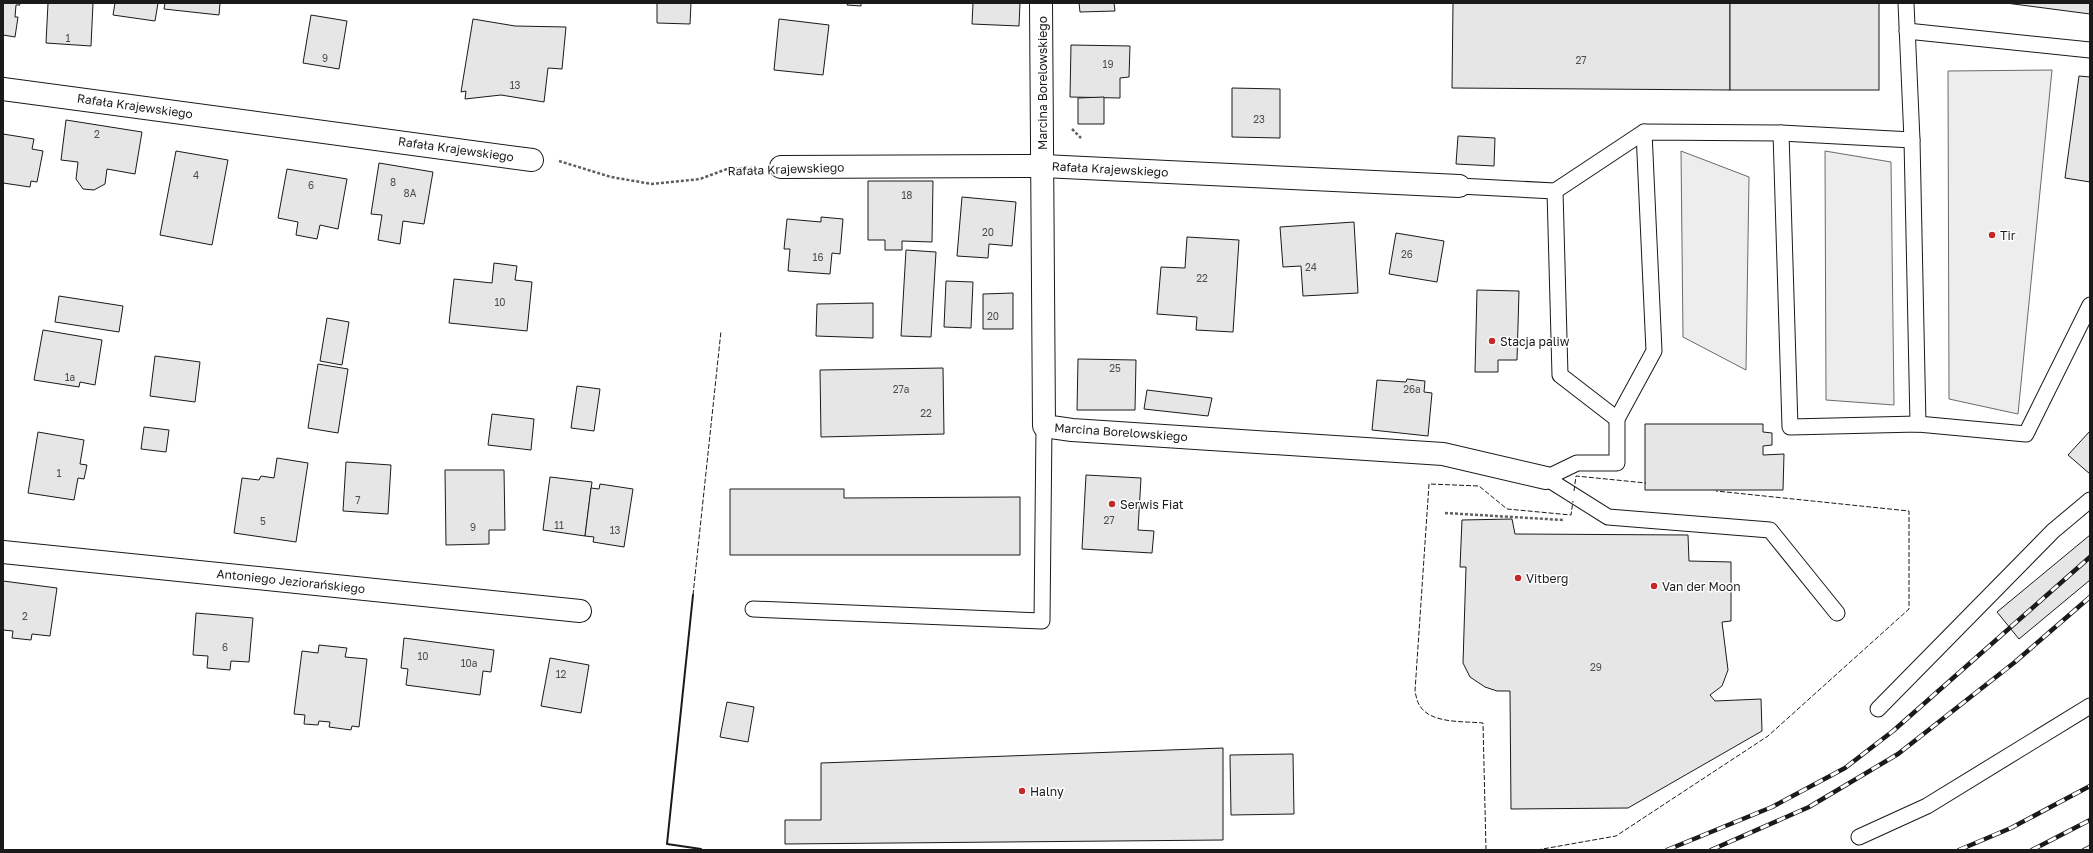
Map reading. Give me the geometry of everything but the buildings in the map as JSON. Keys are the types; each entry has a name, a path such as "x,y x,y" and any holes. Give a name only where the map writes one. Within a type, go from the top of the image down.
{"street":[{"name":"Marcina Borelowskiego","path":"1042,3 1044,426 1072,430 1443,454 1546,478"},
{"name":"Rafała Krajewskiego","path":"3,89 532,160"},
{"name":"Rafała Krajewskiego","path":"781,167 1043,166 1459,186"},
{"name":"Antoniego Jeziorańskiego","path":"3,552 580,611"}],"lane":[{"path":"1906,3 1912,140 1918,424"},
{"path":"1907,31 2090,50"},
{"path":"1459,186 1555,191 1644,132 1781,133 1912,140"},
{"path":"1546,478 1577,462 1617,464 1617,419 1654,351 1644,132"},
{"path":"1781,133 1790,427 1918,424 2026,434 2090,304"},
{"path":"1555,191 1560,375 1617,419"},
{"path":"753,609 1042,621 1044,426"},
{"path":"1546,478 1608,517 1770,530 1837,614"},
{"path":"1878,709 2053,531 2090,500"},
{"path":"1859,837 1927,806 2090,706"}],"path":[{"name":"Rafała Krajewskiego","path":"532,160 556,160 611,177 652,184 700,179 727,169 781,167"},
{"path":"1445,513 1565,520"}],"shaded area":[{"name":"Tir","path":"2052,70 2018,414 1949,399 1948,71"},
{"path":"1681,151 1749,177 1746,370 1683,337"},
{"path":"1825,151 1891,162 1894,405 1826,400"}],"railway":[{"path":"1667,850 1772,807 1845,768 1893,731 2090,557"},
{"path":"1711,850 1809,807 1898,754 2015,662 2090,597"},
{"path":"1959,850 2011,828 2090,786"},
{"path":"2032,850 2090,820"},
{"path":"2084,850 2090,847"}],"fence":[{"path":"693,595 721,331"},
{"path":"1574,491 1576,476 1646,483"},
{"path":"1486,850 1483,723 1440,719 1432,716 1425,712 1420,706 1417,701 1415,691 1429,484 1479,486 1507,509 1571,515 1573,501"},
{"path":"1537,850 1616,836 1768,736 1909,609 1909,511 1716,491"}],"wall":[{"path":"693,595 667,844 701,849"}],"place":[{"name":"Tir","path":"1992,235"},
{"name":"Stacja paliw","path":"1492,341"},
{"name":"Serwis Fiat","path":"1112,504"},
{"name":"Vitberg","path":"1518,578"},
{"name":"Van der Moon","path":"1654,586"},
{"name":"Halny","path":"1022,791"}]}
